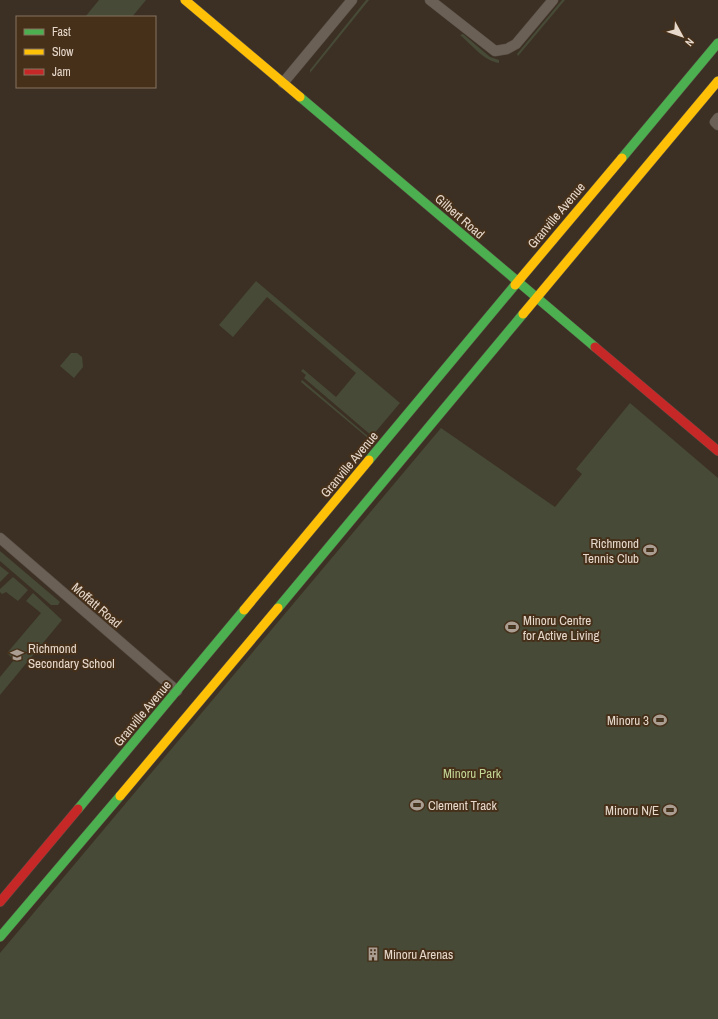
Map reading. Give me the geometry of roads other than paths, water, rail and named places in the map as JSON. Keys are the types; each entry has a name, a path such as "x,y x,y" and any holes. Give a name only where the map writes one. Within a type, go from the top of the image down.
{"main road":[{"name":"Gilbert Road","path":"185,0 718,451"},
{"name":"Granville Avenue","path":"0,902 718,43"},
{"path":"0,937 158,751 535,297 718,81"}],"street":[{"path":"283,83 352,0"},
{"path":"430,0 495,51 507,50 516,44 553,0"},
{"name":"Moffatt Road","path":"0,538 177,691"}],"place":[{"name":"Richmond Tennis Club","path":"650,550"},
{"name":"Minoru Centre for Active Living","path":"512,627"},
{"name":"Richmond Secondary School","path":"17,655"},
{"name":"Minoru 3","path":"660,720"},
{"name":"Clement Track","path":"417,805"},
{"name":"Minoru N/E","path":"670,810"},
{"name":"Minoru Arenas","path":"373,954"}],"park label":[{"name":"Minoru Park","path":"472,773"}]}
